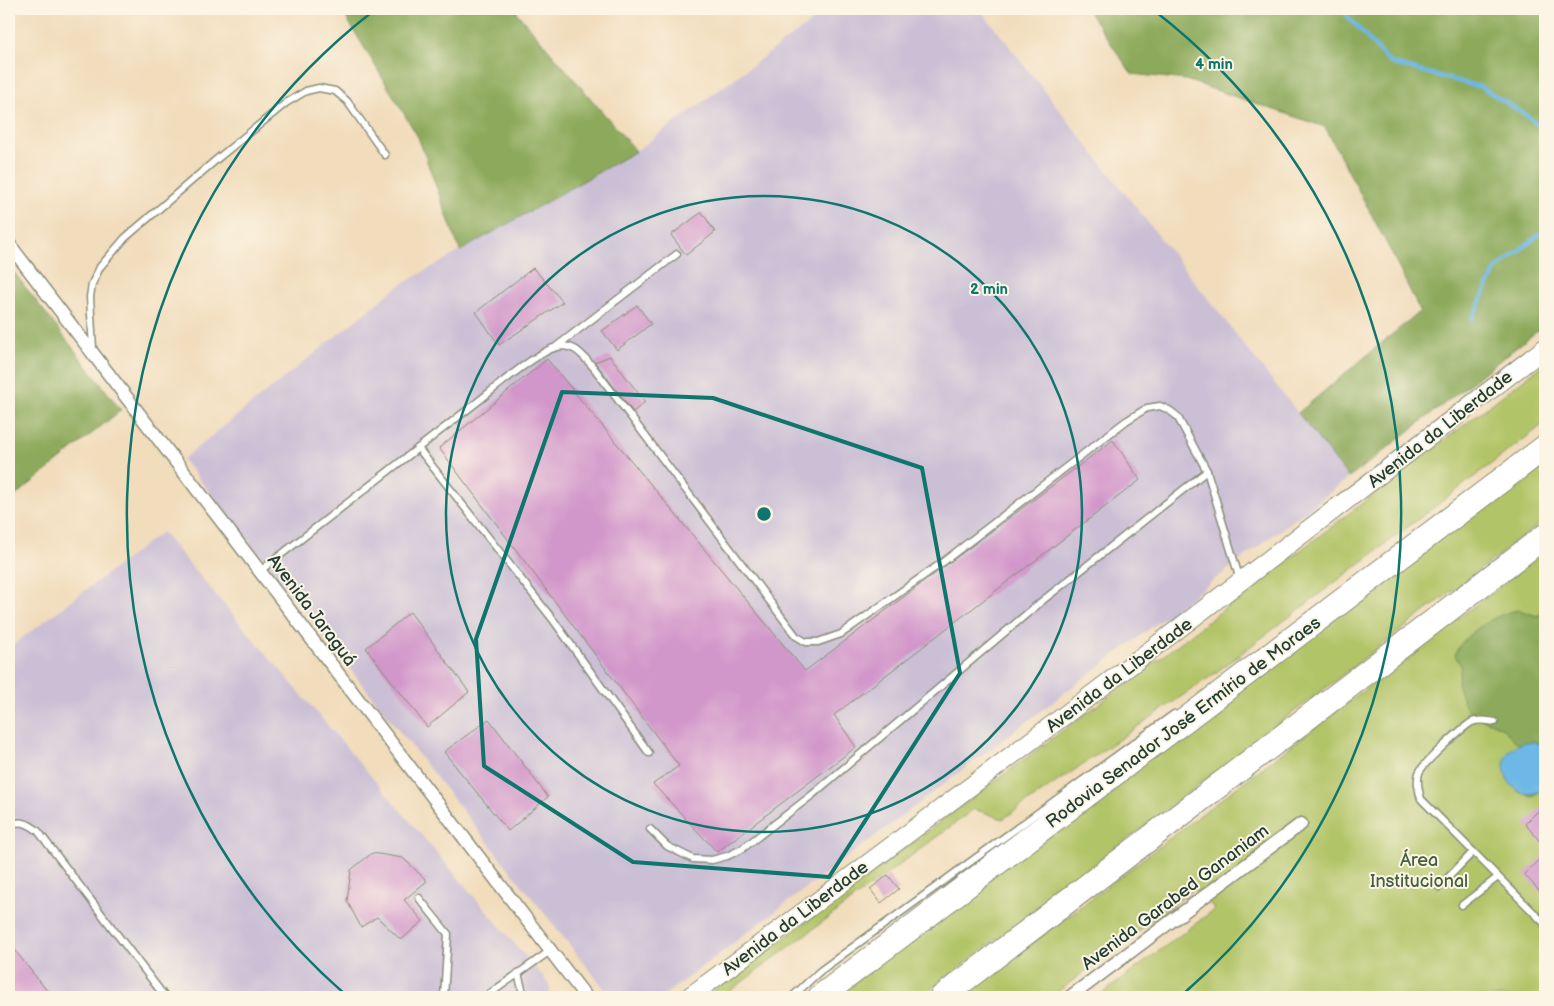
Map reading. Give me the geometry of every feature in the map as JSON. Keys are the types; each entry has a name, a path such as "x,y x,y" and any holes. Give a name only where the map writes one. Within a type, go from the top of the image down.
{"highway":[{"name":"Rodovia Senador José Ermírio de Moraes","path":"820,997 1545,447"},
{"path":"942,997 1545,536"}],"street":[{"name":"Avenida Jaraguá","path":"9,244 586,997"},
{"name":"Avenida da Liberdade","path":"689,997 834,890 1241,582 1545,348"},
{"name":"Avenida Garabed Gananiam","path":"1070,997 1301,824"}],"lane":[{"path":"93,353 90,298 92,284 100,267 125,238 216,159 286,103 306,91 319,88 335,90 348,101 385,155"},
{"path":"260,571 534,359 555,347 677,254"},
{"path":"555,347 567,345 577,349 594,368 796,636 806,642 818,642 841,634 943,562 1126,421 1147,408 1160,406 1177,416 1207,471 1241,582"},
{"path":"418,448 554,621 649,753"},
{"path":"650,829 667,846 693,859 712,860 742,849 819,789 1042,601 1207,471"},
{"path":"1210,692 1251,670"},
{"path":"792,997 820,971 1178,711"},
{"path":"1495,722 1472,722 1435,754 1420,772 1418,786 1421,800 1545,924"},
{"path":"9,825 20,821 30,824 38,832 165,997"},
{"path":"1439,887 1473,852"},
{"path":"1462,905 1498,877"},
{"path":"419,898 448,934 444,997"},
{"path":"484,997 550,951"},
{"path":"518,973 524,997"}],"highlighted area":[{"path":"562,392 713,398 922,468 960,673 829,877 633,862 484,766 476,639"}],"shaded area":[{"path":"829,9 980,9 1349,478 662,997 611,997 183,459 397,287 636,151"},
{"path":"162,532 549,984 551,997 9,997 9,648"}],"green space":[{"path":"341,9 517,9 517,13 636,151 460,251 418,137"},
{"path":"1087,9 1545,9 1545,325 1349,478 1298,413 1420,311 1325,127 1186,80 1132,74"},
{"path":"9,266 121,410 9,501"},
{"path":"1545,363 1545,423 1214,674 1003,819 974,809 722,997 705,997 1155,662"},
{"path":"1545,455 1545,520 921,997 834,997"},
{"name":"Área Institucional","path":"1545,552 1545,610 1530,621 1545,629 1545,997 1098,997 1215,909 1194,889 1051,997 962,997"},
{"path":"1519,610 1537,616 1545,614 1545,788 1533,796 1518,792 1511,775 1519,745 1501,727 1472,714 1465,706 1457,684 1461,666 1455,655 1459,647 1472,632 1481,626 1501,615"}],"water":[{"path":"1532,741 1545,746 1545,788 1533,793 1521,792 1512,786 1506,776 1504,765 1507,754 1516,746"}],"building":[{"path":"702,212 715,232 686,255 671,235"},
{"path":"533,268 563,302 499,345 476,312"},
{"path":"637,305 651,324 617,350 602,331"},
{"path":"610,356 645,402 633,412 595,362"},
{"path":"547,359 805,671 1113,440 1140,480 834,715 856,747 717,852 653,784 679,766 439,448"},
{"path":"410,612 469,692 427,727 366,648"},
{"path":"489,719 548,797 508,831 444,752"},
{"path":"1545,804 1545,847 1525,824"},
{"path":"372,853 403,858 427,881 404,900 423,921 401,940 377,917 361,927 347,901 351,870"},
{"path":"1545,854 1545,897 1524,874"},
{"path":"888,875 899,889 881,903 870,889"},
{"path":"9,943 52,997 9,997"}],"waterway":[{"path":"1341,9 1390,63 1481,87 1529,117 1545,131"},
{"path":"1472,319 1496,269 1545,230"}]}
